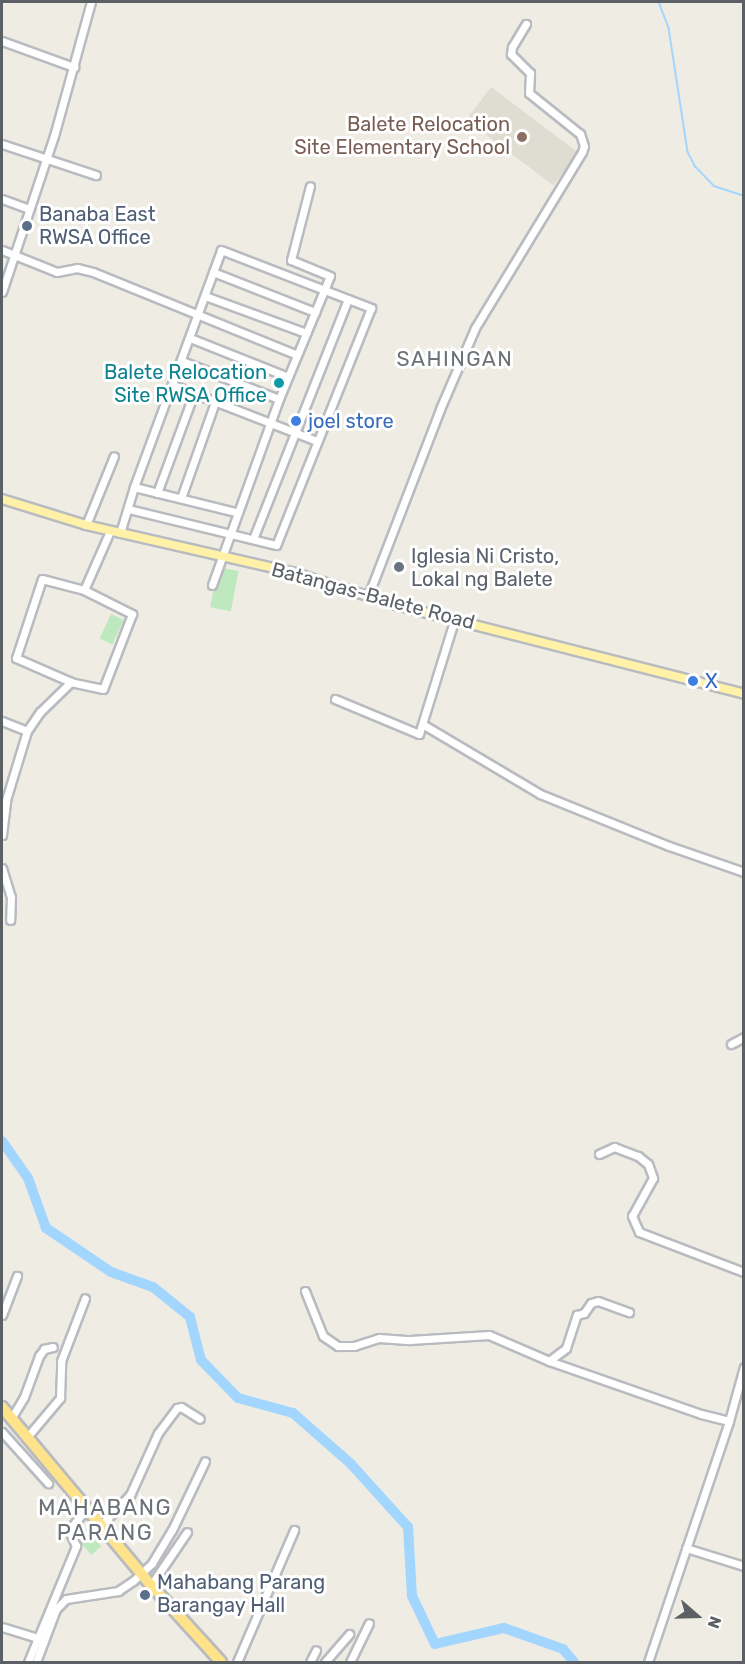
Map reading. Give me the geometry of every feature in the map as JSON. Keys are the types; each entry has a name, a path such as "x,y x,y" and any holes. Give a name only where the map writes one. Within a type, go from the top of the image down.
{"highway":[{"path":"2,1407 141,1574 221,1662"}],"main road":[{"name":"Batangas-Balete Road","path":"2,499 86,525 295,573 368,596 744,694"}],"street":[{"path":"2,291 48,158 91,2"},
{"path":"368,596 440,410 475,328 584,146 580,134 529,93 530,73 511,54 512,47 526,24"},
{"path":"2,41 74,67"},
{"path":"2,144 96,175"},
{"path":"212,585 236,512 272,423 279,399 330,276 291,260 310,186"},
{"path":"2,199 29,209"},
{"path":"2,250 57,272 77,268 93,272 297,355"},
{"path":"120,533 134,487 221,250 371,308 276,545 128,509"},
{"path":"213,272 315,312"},
{"path":"205,296 306,333"},
{"path":"253,539 348,299"},
{"path":"190,338 288,377"},
{"path":"182,361 279,399"},
{"path":"173,385 317,441"},
{"path":"157,493 194,393"},
{"path":"181,498 215,402"},
{"path":"86,525 114,456"},
{"path":"134,487 236,512"},
{"path":"84,590 110,531"},
{"path":"42,579 84,590 132,614 103,689 71,682 16,658 42,579"},
{"path":"335,699 419,734 424,725 455,618"},
{"path":"2,835 6,800 27,731 40,712 71,682"},
{"path":"2,721 27,731"},
{"path":"424,725 540,794 669,846 744,872"},
{"path":"2,868 11,897 10,920"},
{"path":"731,1044 744,1037"},
{"path":"599,1154 614,1148 638,1156 648,1164 653,1178 632,1216 639,1232 744,1272"},
{"path":"2,1315 17,1276"},
{"path":"305,1291 323,1336 338,1346 354,1346 379,1338 410,1340 489,1335 549,1361 701,1414 729,1420"},
{"path":"28,1436 60,1398 61,1361 85,1298"},
{"path":"549,1361 566,1348 577,1315 584,1313 591,1303 598,1302 628,1312"},
{"path":"12,1417 24,1397 39,1356 44,1349 53,1347"},
{"path":"648,1662 729,1420 744,1368"},
{"path":"101,1525 130,1495 158,1433 177,1408 181,1407 200,1419"},
{"path":"2,1432 48,1483"},
{"path":"36,1662 56,1609 66,1599 118,1591 152,1563 172,1530 205,1461"},
{"path":"28,1662 76,1546 69,1530 87,1508"},
{"path":"237,1662 294,1530"},
{"path":"151,1585 187,1532"},
{"path":"686,1548 744,1566"},
{"path":"351,1662 369,1623"},
{"path":"2,1627 37,1638"},
{"path":"325,1662 349,1634"},
{"path":"310,1662 316,1650"}],"shaded area":[{"name":"Balete Relocation Site Elementary School","path":"491,87 578,153 553,185 466,120"}],"green space":[{"path":"218,567 239,571 231,611 210,607"},
{"path":"111,614 124,620 112,644 100,638"},
{"path":"81,1524 101,1546 91,1555 71,1533"}],"waterway":[{"path":"659,2 669,28 688,152 695,166 714,186 744,196"},
{"path":"2,1141 28,1178 46,1228 111,1272 153,1287 190,1317 201,1360 238,1398 293,1413 351,1464 408,1527 412,1596 435,1644 504,1628 563,1649 574,1662"}],"place":[{"name":"Balete Relocation Site Elementary School","path":"522,137"},
{"name":"Banaba East RWSA Office","path":"27,226"},
{"name":"Balete Relocation Site RWSA Office","path":"279,383"},
{"name":"joel store","path":"296,421"},
{"name":"Iglesia Ni Cristo, Lokal ng Balete","path":"399,567"},
{"name":"X","path":"693,681"},
{"name":"Mahabang Parang Barangay Hall","path":"145,1595"}],"district":[{"name":"SAHINGAN","path":"455,359"},
{"name":"MAHABANG PARANG","path":"105,1520"}]}
